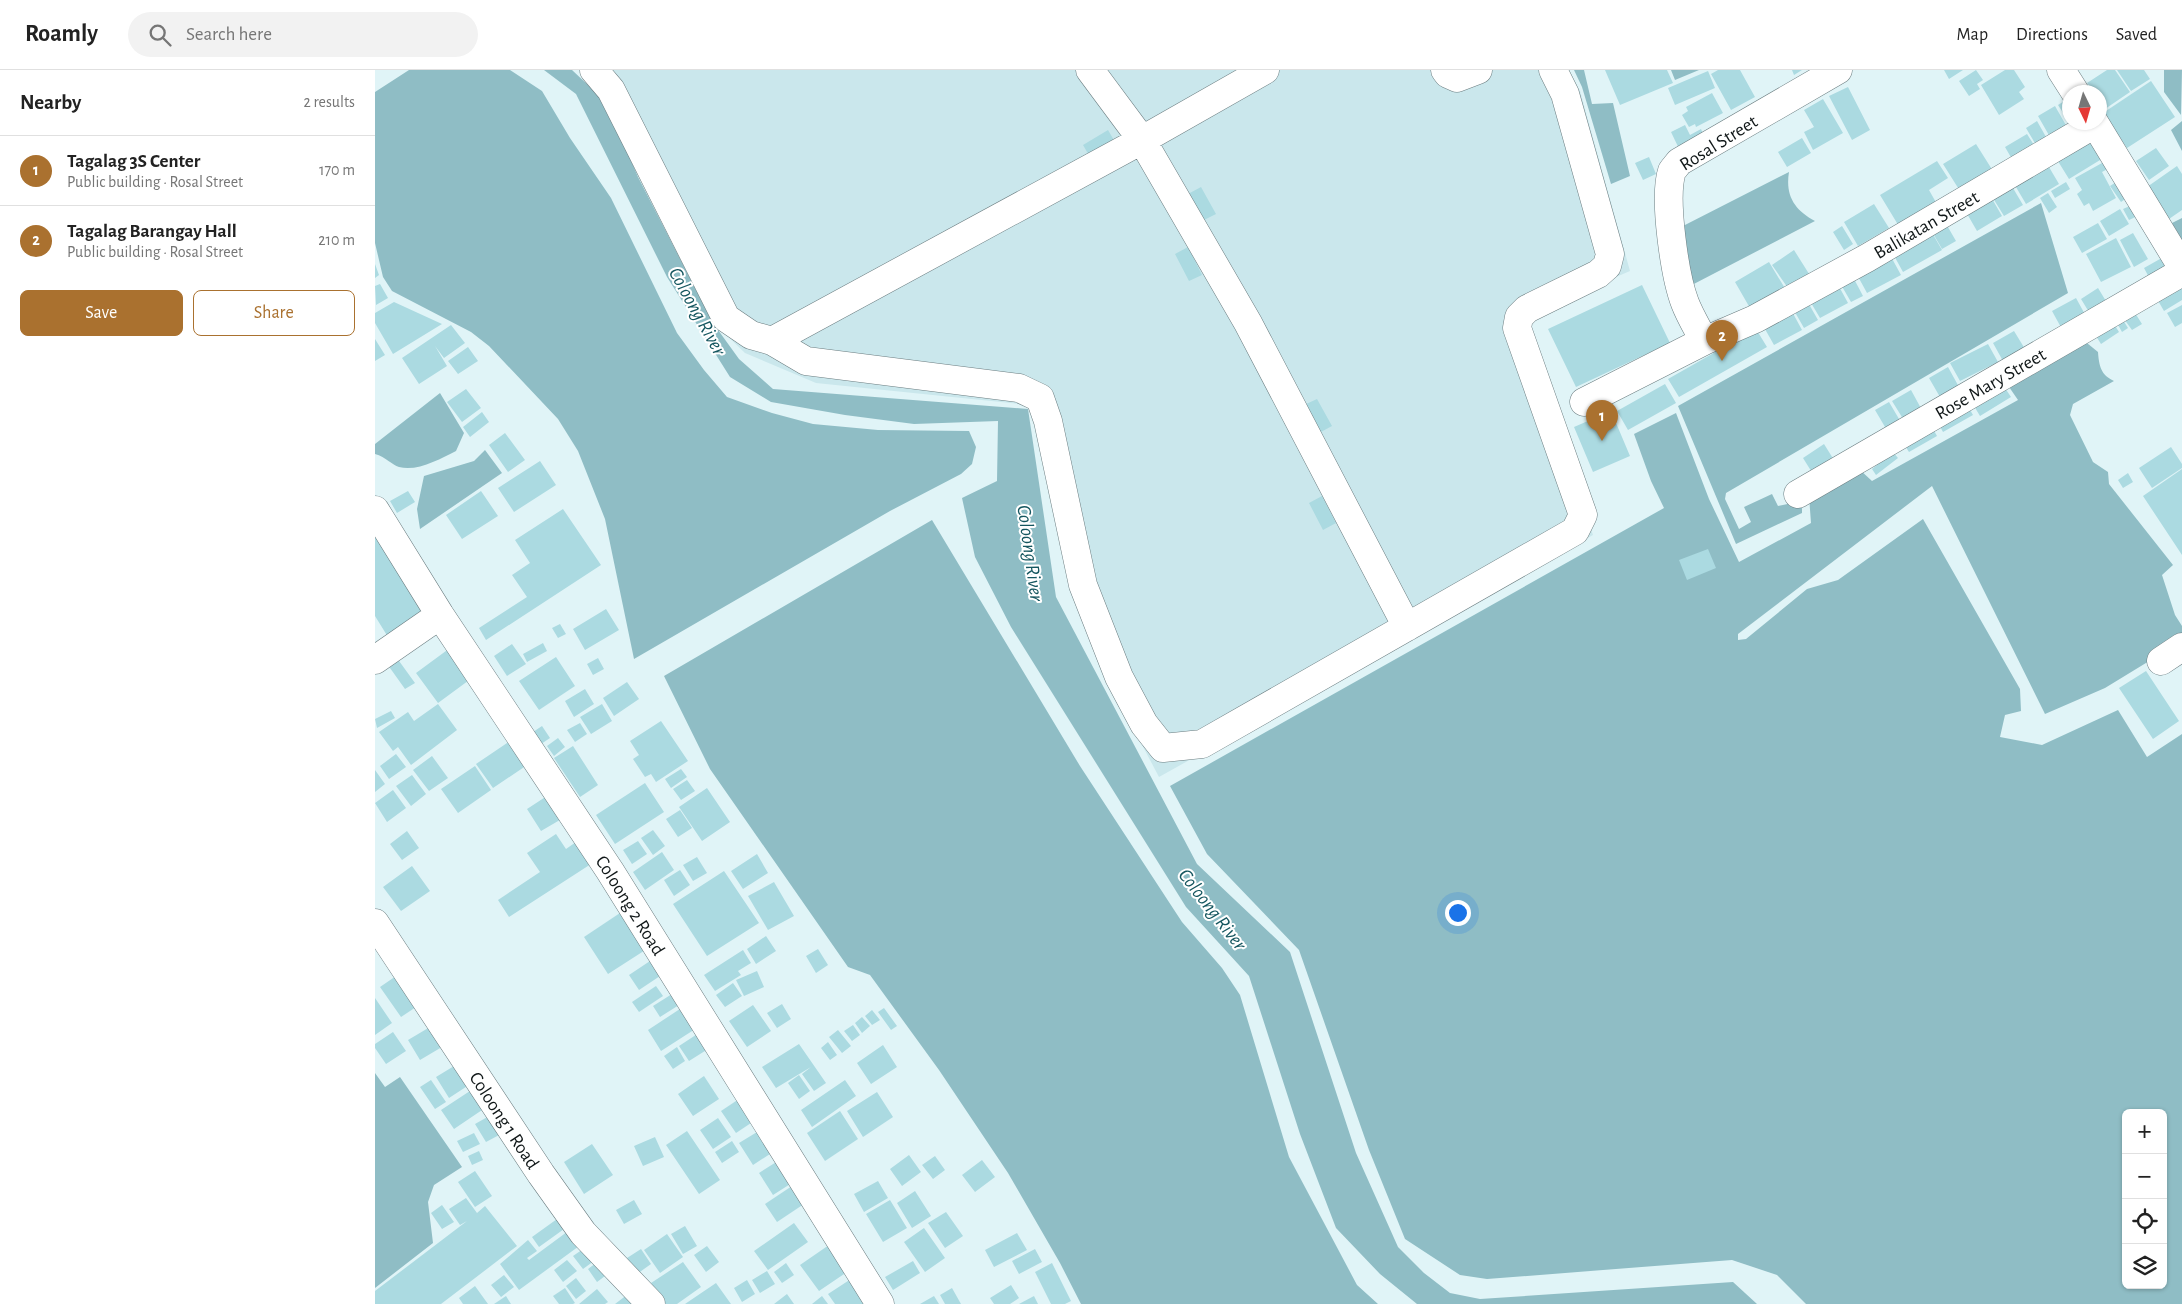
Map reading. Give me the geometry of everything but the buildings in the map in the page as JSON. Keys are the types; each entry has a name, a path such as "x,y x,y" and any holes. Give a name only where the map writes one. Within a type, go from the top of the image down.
{"street":[{"path":"594,70 611,90 726,318 751,335 772,341 806,360 1019,388 1040,398 1049,421 1083,585 1119,677 1144,724 1163,748 1201,744 1575,531 1583,515 1517,328 1519,317 1527,309 1598,274 1607,266 1610,254 1565,94 1553,70"},
{"path":"1090,70 1142,140 1248,323 1407,628"},
{"path":"772,341 1142,140 1265,70"},
{"path":"1445,70 1457,78 1478,70"},
{"name":"Rosal Street","path":"1704,341 1685,303 1675,262 1670,182 1673,169 1679,162 1838,70"},
{"path":"2061,70 2071,85"},
{"name":"Balikatan Street","path":"1584,402 1704,341 1755,319 1867,258 2083,130"},
{"path":"2099,130 2182,267"},
{"name":"Rose Mary Street","path":"1798,494 2182,272"},
{"name":"Coloong 2 Road","path":"376,515 610,872 880,1304"},
{"path":"375,660 440,615"},
{"name":"Coloong 1 Road","path":"375,923 383,953 583,1233 651,1304"}],"shaded area":[{"path":"583,70 1569,70 1580,91 1630,271 1523,317 1593,535 1159,777 1111,686 1070,591 1045,435 1029,405 816,383 745,353 714,323 608,99"}],"water":[{"path":"409,70 510,70 542,91 570,138 611,198 677,333 704,370 727,397 772,413 813,424 878,430 969,431 976,447 972,464 961,474 890,511 634,659 605,519 578,451 558,419 489,346 471,332 392,291 383,277 375,243 375,92"},
{"name":"Coloong River","path":"544,70 572,70 606,102 638,177 713,323 739,359 773,389 1028,409 1056,597 1197,864 1290,952 1356,1153 1398,1247 1424,1273 1450,1293 1480,1299 1733,1282 1757,1304 1417,1304 1380,1274 1336,1228 1300,1134 1249,976 1186,907 1011,627 975,557 962,498 997,481 998,421 914,424 845,415 771,402 730,377 667,277 576,94"},
{"path":"1574,70 1584,70 1592,104 1613,103 1630,176 1611,184 1582,87"},
{"path":"1671,70 1699,70 1675,80"},
{"path":"2164,70 2182,70 2181,115 2164,92"},
{"path":"2182,121 2182,151 2171,130"},
{"path":"1789,172 1788,181 1793,201 1802,212 1815,221 1690,286 1683,226"},
{"path":"2041,203 2068,293 1726,493 1725,499 1739,529 1751,522 1744,507 1772,494 1778,506 1802,501 1802,513 1736,544 1678,406"},
{"path":"2182,218 2182,240 2172,223"},
{"path":"2082,339 2098,352 2101,370 2114,381 2073,404 2070,415 2093,462 2108,472 2109,484 2173,565 2162,575 2175,615 2182,626 2182,641 2105,688 2045,714 1932,486 1738,634 1738,640 1746,639 1807,589 1838,580 1923,519 2020,689 2021,711 2005,715 2000,737 2042,745 2118,710 2147,757 2182,734 2182,1304 1806,1304 1777,1275 1732,1260 1487,1279 1460,1275 1405,1239 1369,1150 1299,950 1207,854 1170,786 1664,508 1651,481 1634,434 1676,413 1709,499 1739,562 1811,523 1809,496 1859,469 1872,481 2018,400 2007,384"},
{"path":"440,393 464,433 456,451 428,464 413,468 396,466 375,454 375,444"},
{"path":"485,450 502,473 420,529 417,509 424,476 474,461"},
{"path":"932,520 1080,766 1182,922 1222,968 1240,995 1289,1157 1357,1285 1378,1304 1081,1304 1060,1263 1008,1173 939,1070 870,975 848,967 710,769 664,676"},
{"path":"375,1073 385,1087 400,1077 462,1167 434,1185 428,1202 433,1243 375,1288"}],"place":[{"name":"Tagalag Barangay Hall","path":"1722,361"},
{"name":"Tagalag 3S Center","path":"1602,441"}]}
